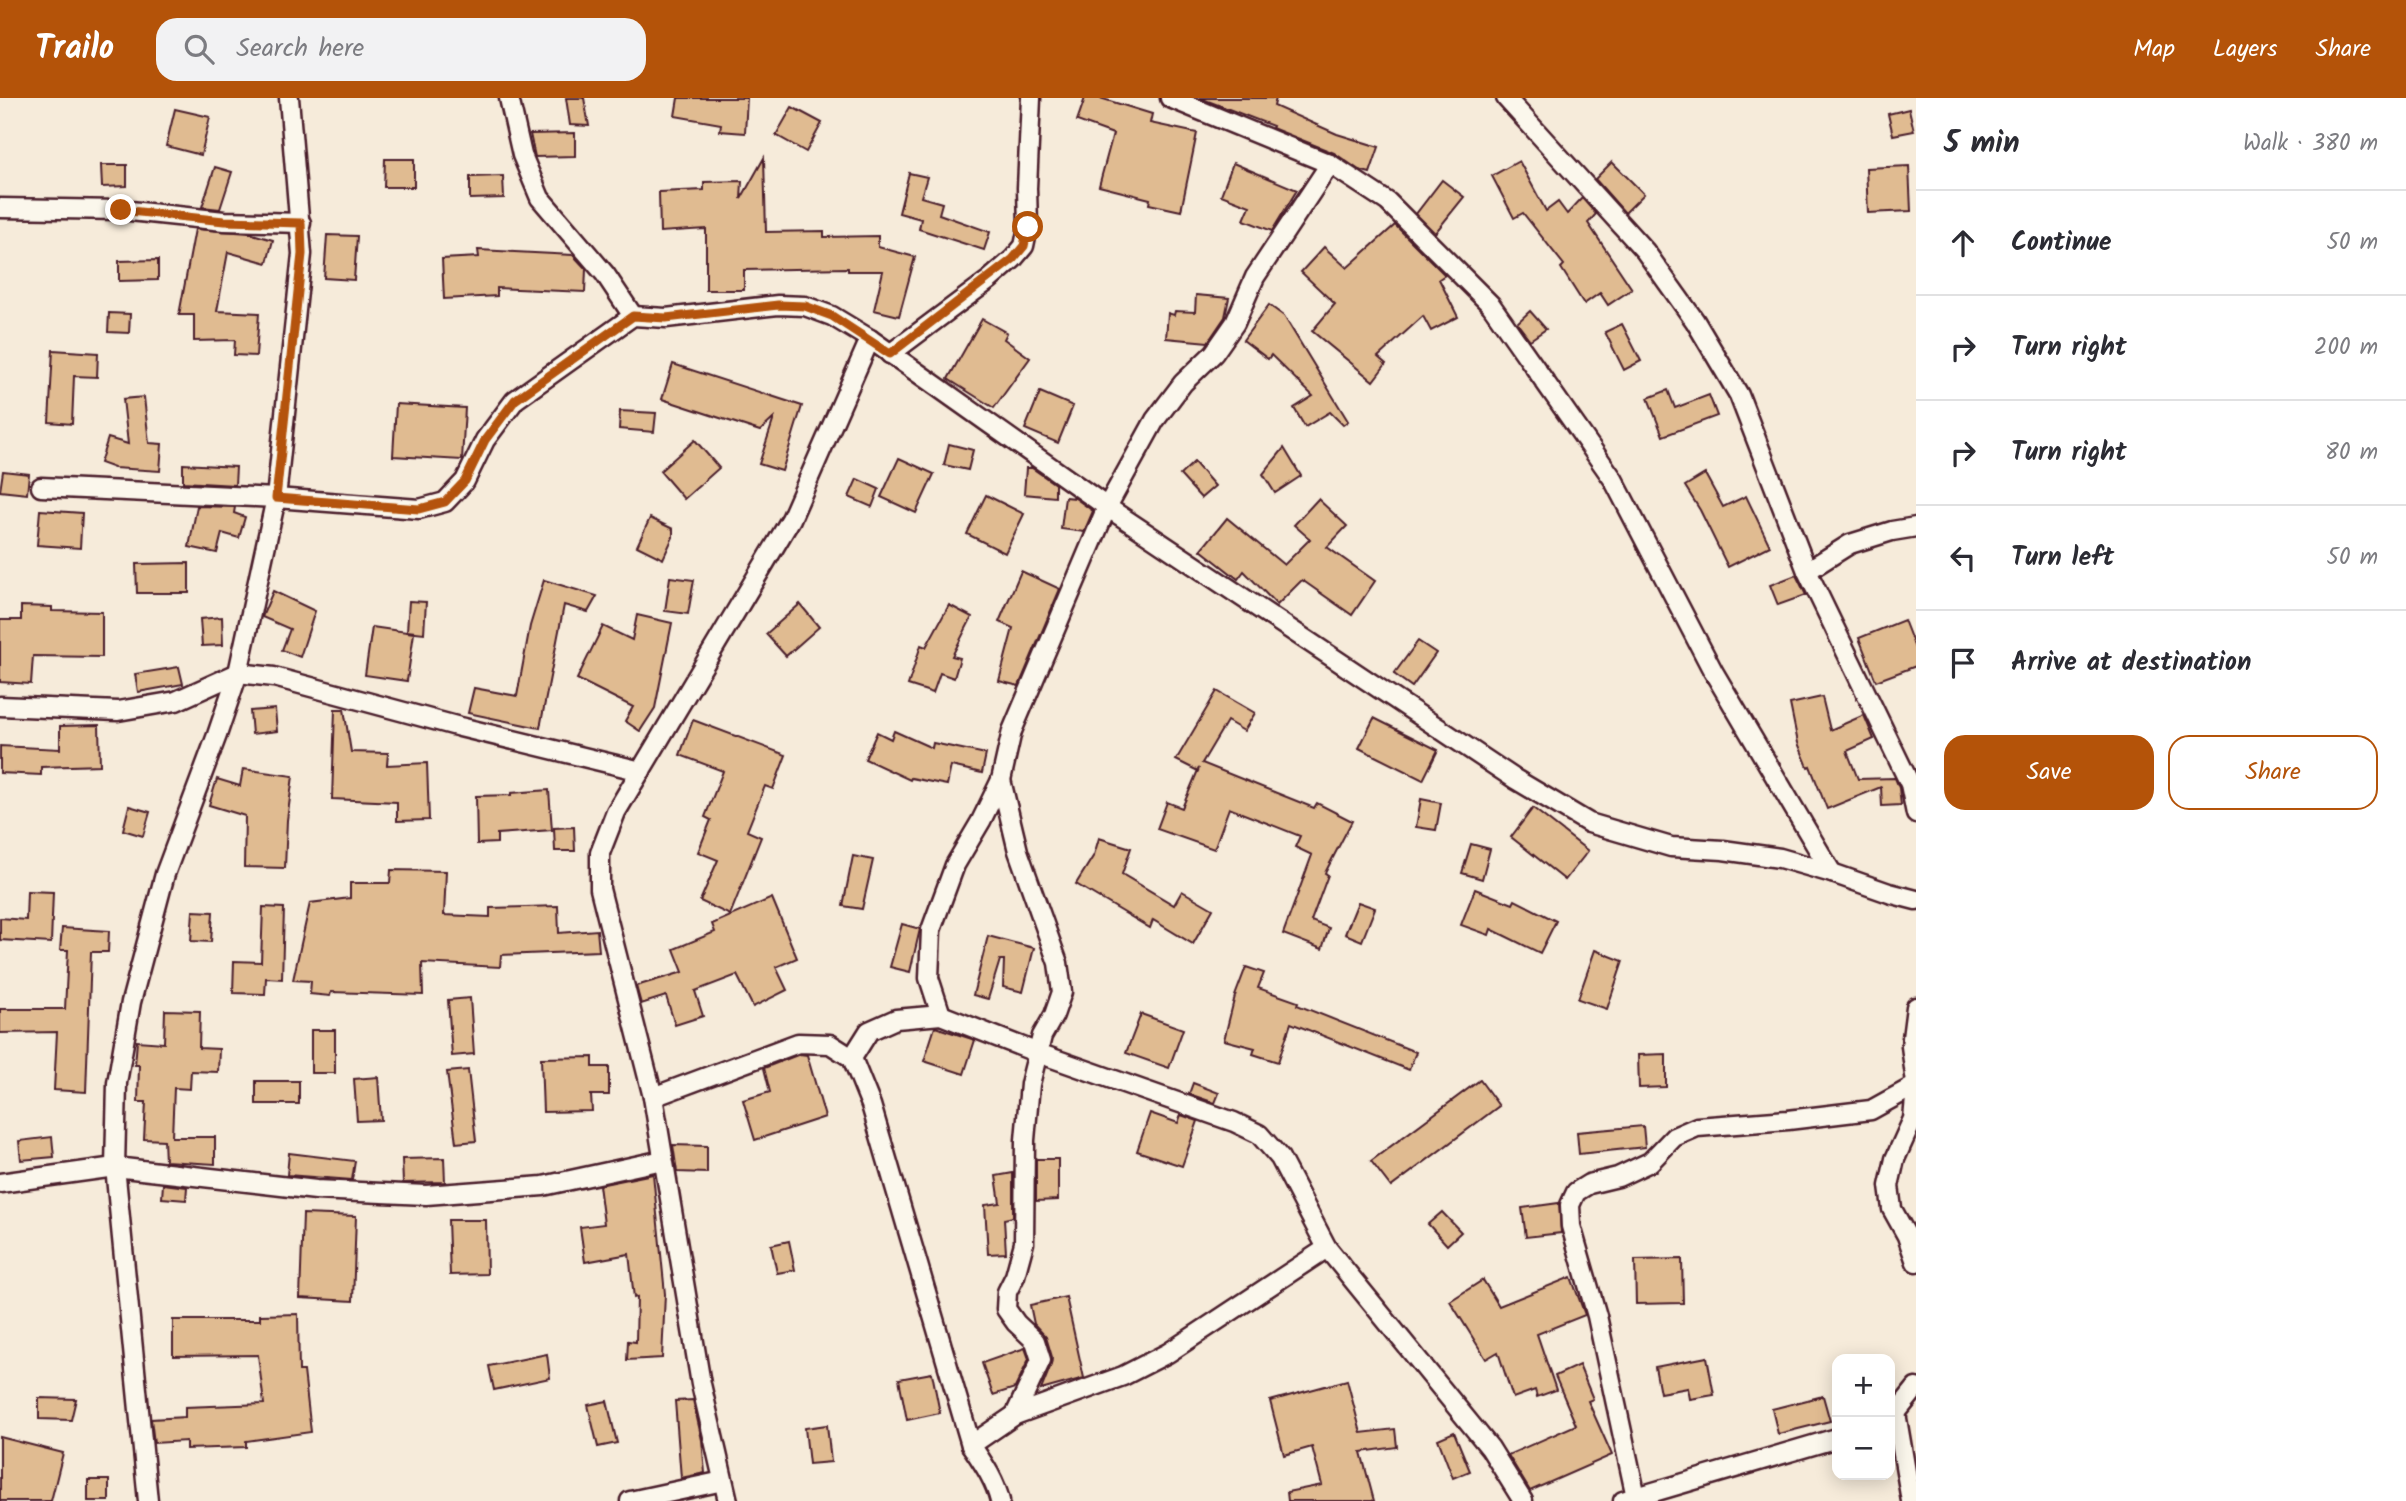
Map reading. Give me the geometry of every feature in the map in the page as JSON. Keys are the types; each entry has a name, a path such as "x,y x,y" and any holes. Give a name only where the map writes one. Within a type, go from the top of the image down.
{"street":[{"path":"148,1501 115,1167 117,1083 131,1002 165,874 238,673 276,498 302,254 289,98"},
{"path":"509,98 522,155 540,198 605,274 633,316"},
{"path":"890,354 989,280 1024,246 1028,227 1031,98"},
{"path":"1170,98 1330,164 1388,202 1491,305 1614,479 1713,671 1832,873"},
{"path":"1506,98 1645,251 1695,321 1739,395 1807,571 1910,784 1916,814"},
{"path":"941,1016 929,978 931,930 955,864 1001,780 1012,730 1107,507 1154,420 1183,383 1214,353 1235,323 1255,277 1330,164"},
{"path":"0,208 121,210 224,221 301,223"},
{"path":"41,487 276,498 419,509 445,502 465,481 485,440 515,400 633,316 666,318 778,305 805,306 832,316 870,340 1107,507 1515,779 1589,823 1671,847 1723,850 1780,858 1916,900"},
{"path":"728,1501 701,1384 653,1097 600,889 600,853 616,813 791,519 870,340"},
{"path":"1807,571 1850,544 1892,531 1916,527"},
{"path":"0,706 118,711 176,701 238,673 274,677 460,727 641,771"},
{"path":"1001,780 1018,851 1058,963 1062,992 1042,1037 1030,1084 1025,1140 1024,1243 1015,1276 1007,1293 1006,1309 1035,1341 1041,1360 1015,1415"},
{"path":"1916,1007 1911,1046 1916,1085 1913,1119 1895,1159 1889,1186 1892,1209 1908,1236 1916,1262"},
{"path":"852,1058 869,1031 897,1019 941,1016 1234,1122 1259,1134 1280,1158 1327,1248 1490,1448 1523,1501"},
{"path":"653,1097 798,1043 830,1044 852,1058 871,1105 971,1445 997,1489 1000,1501"},
{"path":"1832,1439 1630,1499 1597,1315 1572,1226 1570,1205 1576,1192 1589,1184 1618,1177 1650,1162 1674,1137 1697,1127 1871,1110 1916,1085"},
{"path":"0,1183 115,1167 316,1190 426,1195 543,1185 663,1160"},
{"path":"971,1445 1015,1415 1123,1377 1168,1353 1327,1248"},
{"path":"1895,1413 1916,1388"},
{"path":"1893,1417 1911,1501"},
{"path":"630,1501 723,1481"}],"building":[{"path":"566,98 584,98 589,126 570,125"},
{"path":"678,98 747,98 745,133 720,131 721,124 675,116"},
{"path":"1085,98 1100,98 1152,114 1150,123 1197,133 1181,211 1149,204 1150,199 1099,186 1113,134 1077,121"},
{"path":"1200,98 1276,98 1274,106 1337,134 1379,147 1370,173 1359,170 1334,153 1272,128 1273,126"},
{"path":"792,107 822,123 806,152 776,135"},
{"path":"175,109 210,117 201,155 166,146"},
{"path":"1909,109 1914,131 1893,135 1888,114"},
{"path":"575,133 575,156 535,157 530,134"},
{"path":"764,158 766,232 824,231 824,237 878,236 878,247 915,257 899,316 874,310 883,271 848,271 848,268 744,270 744,290 706,290 706,229 660,232 659,192 704,190 704,182 742,181 741,199"},
{"path":"385,159 414,159 414,187 384,187"},
{"path":"1519,161 1546,211 1558,202 1567,214 1582,198 1596,214 1588,223 1632,289 1608,305 1600,293 1584,304 1561,268 1564,265 1523,213 1514,218 1492,176"},
{"path":"1612,162 1644,194 1625,213 1595,179"},
{"path":"1233,163 1297,190 1272,231 1244,220 1250,206 1221,195"},
{"path":"101,165 127,165 127,186 102,187"},
{"path":"1909,166 1911,211 1868,213 1866,168"},
{"path":"215,167 232,172 220,209 202,207"},
{"path":"909,173 927,177 921,197 942,203 939,214 990,232 984,250 919,229 921,219 899,213"},
{"path":"503,176 504,198 470,199 470,177"},
{"path":"1442,180 1464,197 1435,233 1416,214"},
{"path":"1395,225 1445,275 1439,279 1458,317 1431,331 1423,316 1378,357 1386,364 1373,381 1312,331 1335,304 1301,272 1324,247 1347,268"},
{"path":"195,229 249,233 273,240 267,263 228,252 217,311 259,313 256,356 234,355 235,340 194,341 194,315 179,315"},
{"path":"327,235 357,236 354,280 324,278"},
{"path":"478,250 573,255 586,269 585,292 497,288 497,296 444,299 442,259 479,257"},
{"path":"158,260 158,280 119,281 119,261"},
{"path":"1196,295 1229,298 1225,317 1208,342 1166,338 1168,313 1174,315 1175,311 1195,312"},
{"path":"1269,305 1284,316 1348,421 1343,425 1330,412 1305,427 1294,408 1313,396 1271,355 1268,359 1243,340"},
{"path":"1530,311 1546,329 1530,340 1517,323"},
{"path":"109,313 130,314 129,333 108,332"},
{"path":"982,319 1007,333 1004,339 1030,358 994,408 948,379"},
{"path":"1622,324 1641,361 1624,370 1605,332"},
{"path":"53,350 98,353 97,377 74,376 72,424 49,422"},
{"path":"673,364 802,406 782,471 759,464 774,418 760,431 662,399"},
{"path":"1668,390 1675,408 1709,395 1717,416 1663,436 1648,398"},
{"path":"1040,392 1073,406 1058,443 1025,429"},
{"path":"144,397 149,443 162,444 160,471 114,468 100,463 108,438 128,444 123,399"},
{"path":"396,404 465,408 462,460 393,456"},
{"path":"620,411 656,413 654,432 619,429"},
{"path":"695,440 719,468 684,499 660,471"},
{"path":"949,444 973,450 968,470 944,465"},
{"path":"1284,448 1301,476 1275,493 1263,474"},
{"path":"899,458 934,474 916,513 881,497"},
{"path":"1194,462 1215,486 1201,498 1180,475"},
{"path":"183,464 236,467 235,485 183,482"},
{"path":"1026,468 1032,468 1055,484 1055,497 1024,494"},
{"path":"3,471 29,474 27,494 0,491"},
{"path":"1705,474 1723,507 1746,496 1770,546 1728,567 1685,486"},
{"path":"857,479 879,489 872,507 849,497"},
{"path":"986,495 1024,514 1005,553 967,534"},
{"path":"1065,497 1075,498 1093,511 1084,532 1061,529"},
{"path":"1318,499 1347,526 1327,547 1375,581 1352,615 1302,580 1277,605 1244,571 1238,579 1201,550 1227,518 1284,565 1310,539 1294,525"},
{"path":"197,506 235,507 234,513 245,517 239,538 222,533 217,553 189,547"},
{"path":"40,510 82,513 80,548 37,545"},
{"path":"650,518 673,529 673,537 663,559 637,546"},
{"path":"189,563 189,593 137,593 136,564"},
{"path":"1021,571 1060,589 1019,686 999,681 1013,628 999,622"},
{"path":"1796,575 1806,595 1778,605 1770,585"},
{"path":"670,577 694,580 688,614 665,611"},
{"path":"544,580 597,596 588,612 564,605 540,728 468,713 474,688 517,696 530,626"},
{"path":"273,591 315,611 300,657 282,650 290,629 262,617"},
{"path":"409,601 426,602 424,633 407,631"},
{"path":"800,604 819,627 786,656 766,634"},
{"path":"949,605 972,617 952,656 960,658 954,678 940,673 933,693 908,685 921,645 926,647"},
{"path":"21,606 52,607 52,611 102,612 102,657 33,656 31,684 0,682 0,620 21,620"},
{"path":"637,615 672,623 655,708 640,731 625,721 633,707 577,679 603,626 632,640"},
{"path":"222,617 223,645 202,646 200,619"},
{"path":"1904,620 1916,651 1916,666 1876,681 1859,638"},
{"path":"372,627 414,633 407,681 365,675"},
{"path":"1418,641 1436,653 1412,687 1394,674"},
{"path":"179,667 183,684 138,692 135,674"},
{"path":"1217,691 1255,713 1244,731 1227,721 1202,763 1314,808 1317,803 1352,821 1325,873 1328,875 1311,921 1329,928 1322,949 1283,934 1312,855 1295,847 1300,836 1229,808 1214,849 1157,829 1167,802 1182,808 1198,771 1176,760"},
{"path":"1822,697 1830,730 1864,715 1874,739 1847,751 1858,779 1895,778 1901,805 1882,806 1881,787 1827,809 1798,743 1790,704"},
{"path":"275,709 277,731 252,734 250,711"},
{"path":"335,709 344,709 351,752 388,753 387,765 427,763 429,820 397,821 397,802 332,799"},
{"path":"1374,718 1438,750 1423,780 1359,748"},
{"path":"693,720 786,755 773,789 765,786 747,831 761,837 730,915 700,901 718,860 698,852 711,820 705,817 723,771 680,755"},
{"path":"99,725 100,765 41,767 41,775 0,773 0,746 60,749 60,726"},
{"path":"894,731 932,748 933,743 986,754 982,773 951,766 947,785 911,778 910,780 865,759 877,732 891,739"},
{"path":"243,769 293,776 287,820 285,868 244,867 245,816 209,805 217,779 240,786"},
{"path":"549,790 552,830 497,834 497,843 477,844 476,796"},
{"path":"1421,799 1441,803 1436,830 1416,827"},
{"path":"129,806 150,812 143,836 123,830"},
{"path":"1533,808 1588,851 1565,880 1511,837"},
{"path":"574,827 575,851 555,851 554,828"},
{"path":"1099,838 1131,848 1122,874 1174,905 1182,891 1213,909 1193,944 1153,920 1150,928 1076,884 1094,855"},
{"path":"1471,844 1490,849 1482,879 1462,873"},
{"path":"853,856 873,860 862,909 843,906"},
{"path":"391,870 446,871 444,915 490,917 490,908 558,906 559,933 597,930 599,951 501,955 500,967 422,963 423,995 331,992 330,996 310,994 311,981 293,980 310,903 350,898 350,883 390,883"},
{"path":"1475,889 1513,904 1515,900 1556,921 1540,953 1491,929 1489,935 1461,925"},
{"path":"27,891 53,892 51,943 0,940 0,918 26,920"},
{"path":"772,898 797,958 776,967 787,990 753,1007 737,975 695,991 703,1016 675,1025 666,996 641,1004 636,986 683,972 674,949 715,932 712,924"},
{"path":"1358,902 1375,908 1362,941 1345,934"},
{"path":"263,907 284,908 282,979 266,978 265,994 233,993 234,961 261,962"},
{"path":"193,911 213,912 211,942 191,941"},
{"path":"902,924 920,929 910,972 890,967"},
{"path":"62,928 109,931 108,952 91,952 86,1092 54,1090 57,1032 0,1033 0,1009 65,1009 68,950 60,950"},
{"path":"988,936 1034,948 1023,992 1003,987 1004,960 1000,960 988,999 973,995"},
{"path":"1595,950 1623,961 1607,1009 1578,999"},
{"path":"1246,967 1264,973 1258,988 1416,1052 1409,1070 1291,1023 1278,1062 1253,1054 1255,1048 1224,1040 1235,996"},
{"path":"470,998 474,1054 452,1056 448,1000"},
{"path":"165,1010 200,1011 199,1048 219,1049 218,1072 191,1071 190,1089 174,1088 172,1137 215,1137 215,1164 165,1161 164,1140 144,1139 146,1102 138,1102 139,1065 135,1065 137,1041 164,1043"},
{"path":"1141,1014 1183,1029 1169,1068 1126,1053"},
{"path":"935,1027 975,1040 964,1074 924,1061"},
{"path":"311,1030 335,1030 335,1073 311,1073"},
{"path":"800,1054 807,1055 825,1117 755,1140 743,1100 770,1092 764,1068"},
{"path":"1666,1054 1666,1087 1639,1088 1638,1055"},
{"path":"593,1057 593,1067 609,1067 609,1095 591,1095 592,1111 543,1112 541,1058"},
{"path":"468,1070 476,1141 456,1143 447,1072"},
{"path":"378,1077 381,1120 357,1121 354,1079"},
{"path":"1480,1080 1499,1106 1391,1187 1371,1161"},
{"path":"256,1081 299,1081 299,1104 256,1104"},
{"path":"1193,1083 1219,1093 1215,1103 1189,1094"},
{"path":"1150,1113 1178,1123 1181,1115 1198,1121 1182,1166 1137,1151"},
{"path":"1643,1126 1645,1147 1579,1154 1577,1132"},
{"path":"52,1137 54,1157 21,1160 19,1141"},
{"path":"673,1145 707,1146 707,1173 677,1172"},
{"path":"289,1153 355,1161 352,1180 287,1175"},
{"path":"444,1158 445,1182 403,1183 402,1159"},
{"path":"1036,1159 1058,1159 1058,1200 1036,1201"},
{"path":"1013,1173 1013,1217 1004,1219 1006,1253 988,1254 985,1205 1000,1203 996,1176"},
{"path":"653,1174 665,1294 662,1358 627,1360 628,1341 636,1342 637,1297 634,1298 629,1254 585,1262 580,1227 604,1224 599,1185"},
{"path":"163,1184 187,1187 186,1200 162,1198"},
{"path":"1559,1203 1561,1233 1526,1237 1522,1208"},
{"path":"1442,1212 1461,1232 1447,1245 1428,1224"},
{"path":"303,1214 356,1216 353,1301 300,1298"},
{"path":"448,1220 486,1220 487,1274 450,1275"},
{"path":"789,1241 795,1270 777,1273 771,1245"},
{"path":"1682,1259 1683,1303 1636,1304 1635,1260"},
{"path":"1571,1277 1585,1315 1537,1334 1556,1390 1537,1397 1535,1390 1513,1398 1498,1352 1486,1359 1450,1301 1483,1280 1499,1306"},
{"path":"1066,1297 1084,1378 1041,1390 1052,1357 1046,1337 1034,1324 1030,1305"},
{"path":"298,1314 299,1371 304,1371 311,1432 246,1441 246,1447 186,1449 186,1441 154,1443 151,1419 185,1417 185,1407 264,1404 258,1355 173,1356 173,1320 260,1320 260,1315"},
{"path":"1025,1348 1029,1359 1015,1388 993,1395 982,1363"},
{"path":"547,1354 550,1378 494,1390 489,1366"},
{"path":"1707,1357 1714,1395 1690,1399 1688,1388 1660,1393 1655,1367"},
{"path":"1579,1365 1593,1399 1588,1401 1612,1455 1530,1491 1508,1455 1576,1425 1555,1376"},
{"path":"932,1373 940,1413 907,1420 899,1379"},
{"path":"1347,1380 1361,1433 1395,1429 1397,1447 1361,1452 1374,1501 1288,1501 1287,1492 1322,1485 1312,1447 1284,1455 1270,1401"},
{"path":"1823,1396 1830,1421 1778,1434 1772,1409"},
{"path":"39,1398 76,1399 71,1420 39,1419"},
{"path":"693,1400 702,1440 705,1473 681,1478 675,1401"},
{"path":"607,1401 617,1443 598,1447 588,1405"},
{"path":"827,1425 831,1462 809,1464 805,1428"},
{"path":"1454,1432 1470,1471 1453,1478 1438,1439"},
{"path":"0,1437 63,1453 51,1501 0,1501"},
{"path":"88,1480 109,1480 109,1501 88,1501"}],"route":[{"path":"121,210 224,221 301,223 302,254 276,498 419,509 445,502 465,481 485,440 515,400 633,316 666,318 778,305 805,306 832,316 890,354 1013,259 1024,246 1028,227"}]}
